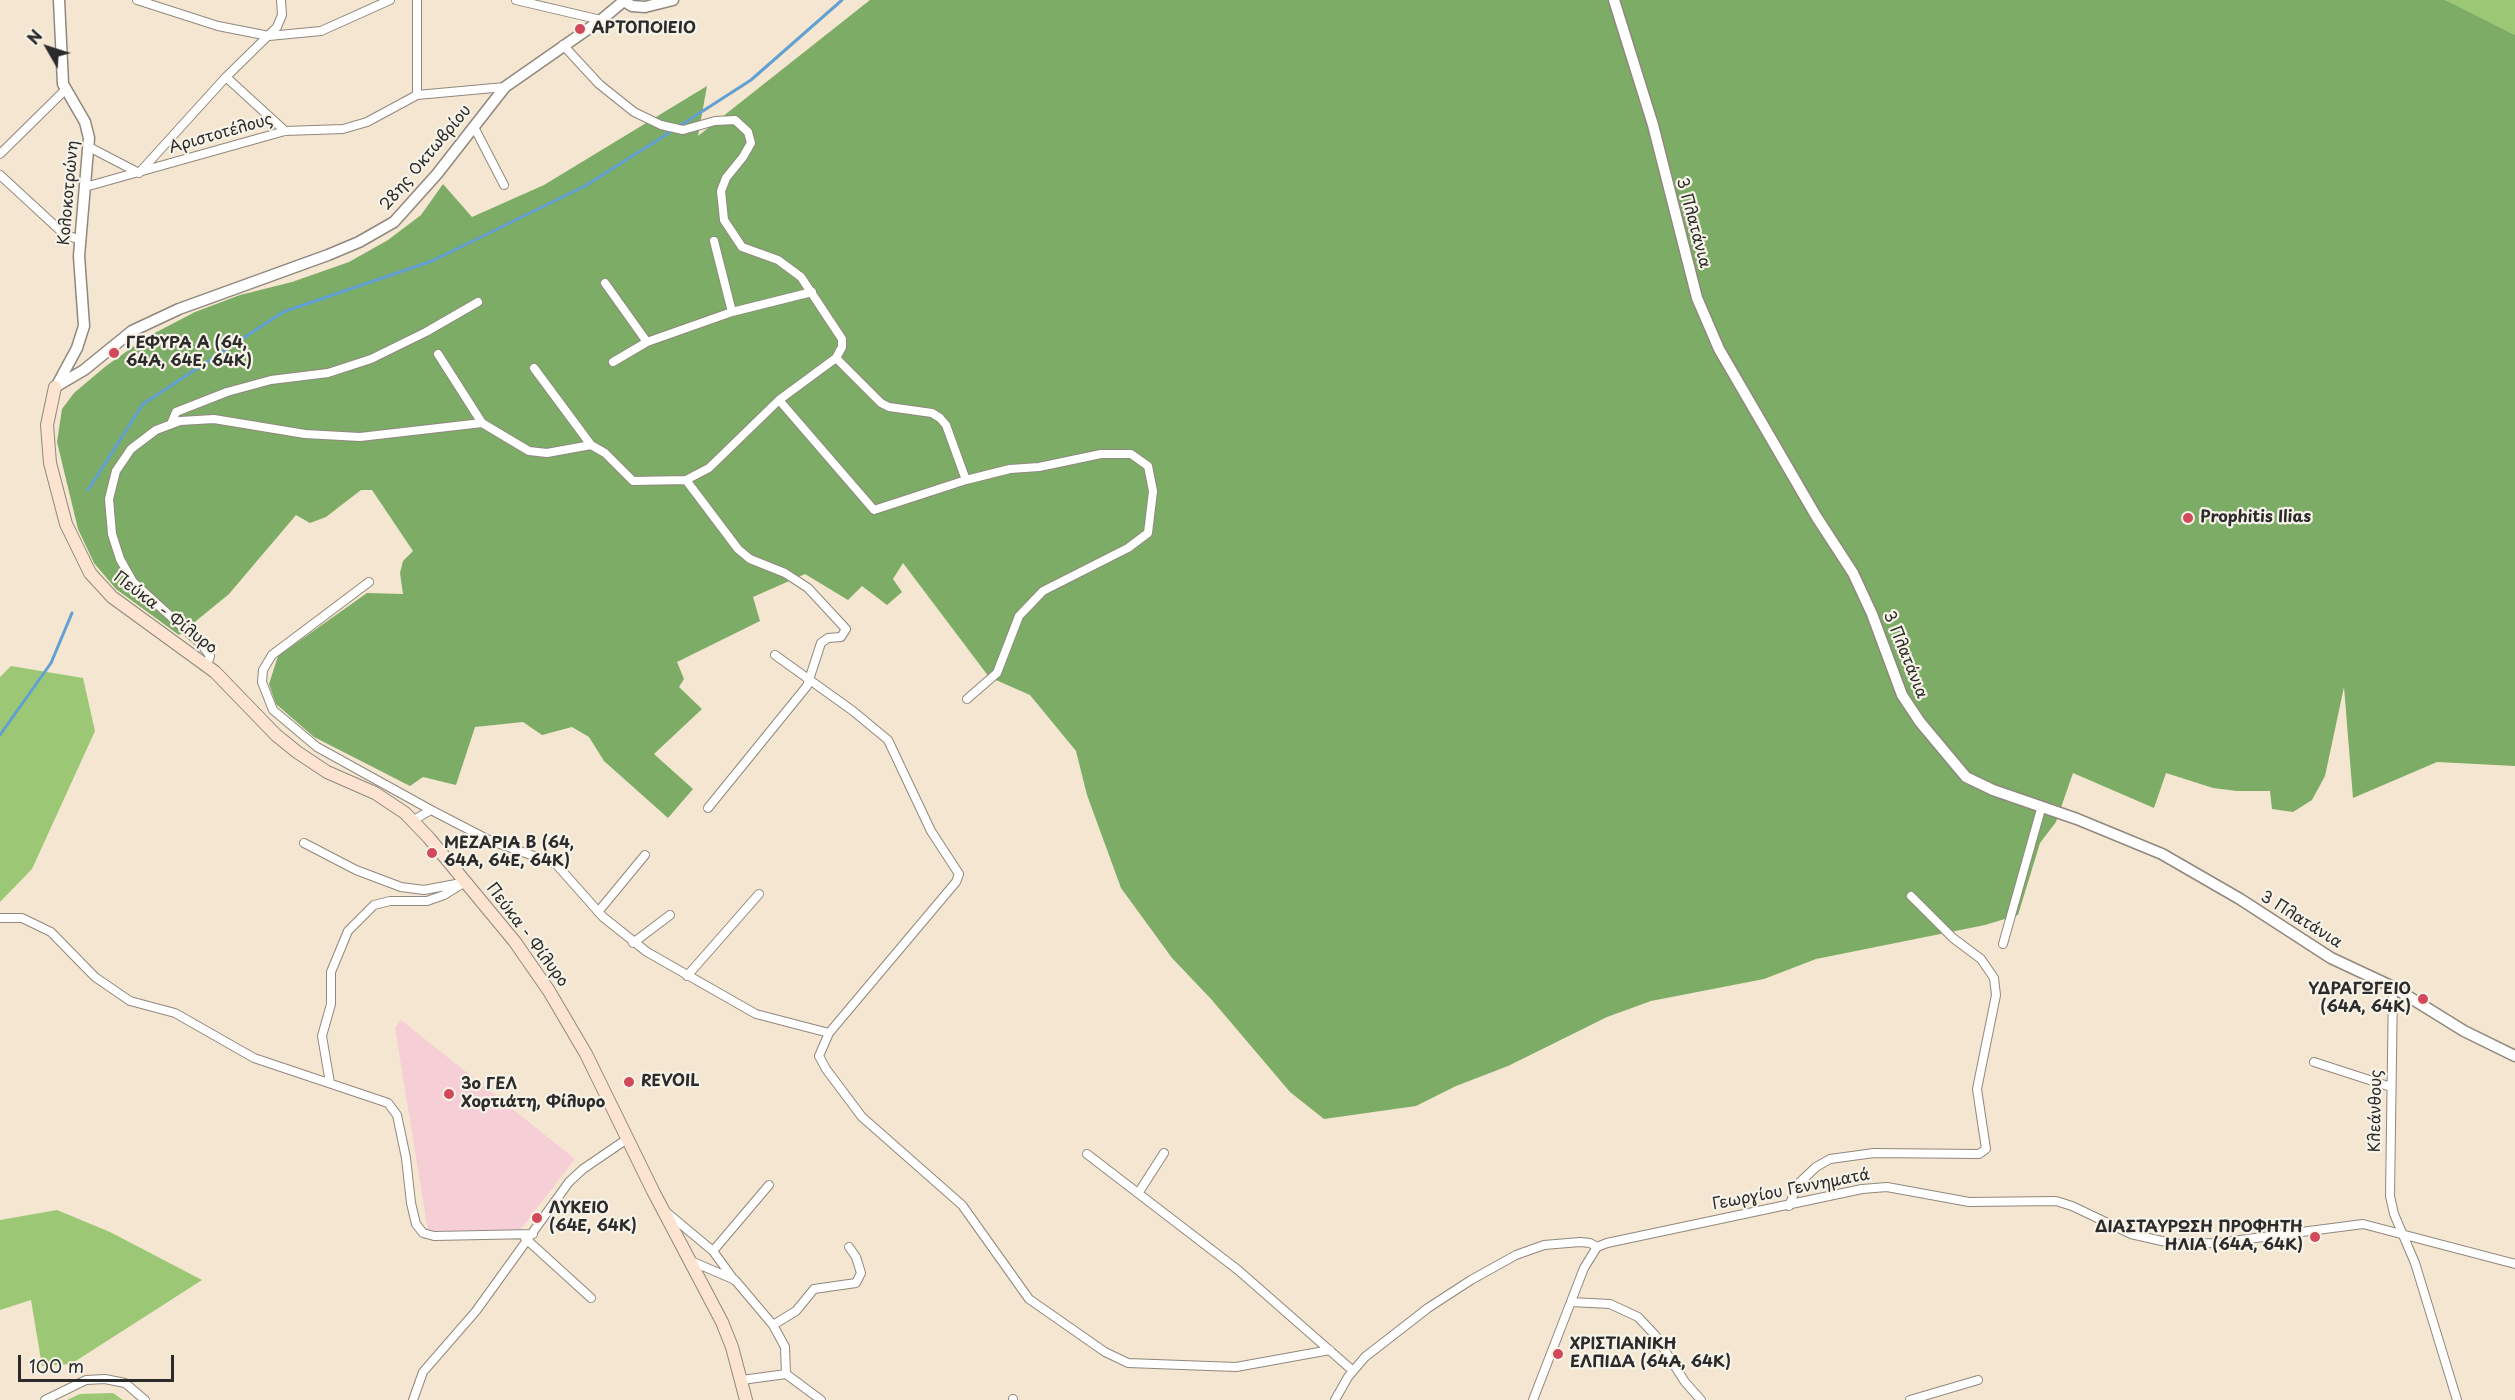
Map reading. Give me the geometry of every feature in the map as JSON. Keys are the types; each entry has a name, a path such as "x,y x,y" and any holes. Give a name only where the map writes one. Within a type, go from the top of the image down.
{"main road":[{"name":"Πεύκα - Φίλυρο","path":"56,387 47,425 50,463 66,524 83,562 112,597 207,665 276,735 297,752 327,772 375,793 412,821 515,942 549,991 586,1054 662,1208 722,1322 742,1380 746,1400"}],"street":[{"name":"Κολοκοτρώνη","path":"56,387 77,348 84,326 80,240 89,147 85,122 65,90 59,0"},
{"path":"137,0 218,26 269,36 321,32 390,0"},
{"path":"89,147 139,173 226,77 269,36 282,15 281,0"},
{"path":"417,0 417,95"},
{"path":"516,0 601,20"},
{"name":"28ης Οκτωβρίου","path":"56,387 84,370 132,331 179,309 328,255 394,222 413,202 505,87 601,20 624,1 632,6 645,7 673,0"},
{"name":"3 Πλατάνια","path":"1614,0 1653,125 1697,298 1719,350 1816,516 1853,573 1872,614 1902,695 1920,723 1966,777 2041,809 2077,819 2162,854 2240,899 2331,958 2393,987 2464,1031 2515,1056"},
{"path":"534,368 591,445 605,453 633,481 686,480 709,468 779,400 836,358 842,346 842,339 801,277 778,260 742,247 724,220 721,192 726,178 751,143 748,132 735,120 715,121 683,130 660,125 634,112 599,84 563,45"},
{"path":"226,77 285,131"},
{"name":"Αριστοτέλους","path":"85,187 285,131 343,129 367,122 417,95 505,87"},
{"path":"0,154 65,90"},
{"path":"474,127 504,185"},
{"path":"0,175 64,234 80,240"},
{"path":"714,242 732,312"},
{"path":"605,283 647,342"},
{"path":"613,362 647,342 732,312 812,292"},
{"path":"171,424 176,412 227,392 271,380 318,376 371,359 416,338 478,302"},
{"path":"438,354 482,423 529,451 547,453 591,445"},
{"path":"836,358 881,403 897,409 932,413 940,418 946,425 966,480"},
{"path":"779,400 874,510 966,480 1010,469 1039,467 1101,454 1131,454 1148,466 1153,490 1148,533 1128,548 1043,591 1019,616 997,673 967,699"},
{"path":"207,665 210,656 202,645 146,596 129,578 120,559 109,519 110,489 120,463 139,441 171,424 214,419 305,434 360,437 482,423"},
{"path":"686,480 738,549 750,559 785,573 808,588 845,626 846,631 841,637 828,638 821,644 815,657 809,682 708,808"},
{"path":"369,582 272,655 263,670 262,682 273,710 317,747 431,810 489,840 556,864 598,912 633,943 687,976 756,1014 829,1033"},
{"path":"775,656 853,711 888,740 932,831 960,878 829,1033 819,1056 862,1117 962,1205 1029,1299 1098,1348 1128,1363 1236,1367 1330,1350"},
{"path":"2003,944 2041,809"},
{"path":"412,821 431,810"},
{"path":"304,843 356,870 401,887 437,889 465,882"},
{"path":"598,912 645,855"},
{"path":"330,1083 322,1036 331,1004 331,972 348,931 374,904 390,901 427,901 444,895 465,882"},
{"path":"687,976 759,894"},
{"path":"1789,1206 1798,1184 1816,1167 1830,1160 1874,1153 1979,1154 1986,1149 1977,1089 1996,994 1994,978 1982,958 1953,938 1911,896"},
{"path":"633,943 670,915"},
{"path":"0,918 22,918 51,932 95,976 130,1001 175,1013 254,1058 388,1103 397,1115 406,1158 411,1203 416,1224 423,1233 434,1236 518,1234 531,1237 591,1298"},
{"name":"Κλεάνθους","path":"2393,987 2390,1196 2401,1233 2415,1263 2457,1400"},
{"path":"2314,1062 2391,1087"},
{"path":"413,1400 418,1382 430,1362 476,1311 575,1175 627,1139"},
{"path":"1139,1192 1164,1153"},
{"path":"1087,1154 1238,1270 1352,1370"},
{"path":"712,1251 769,1185"},
{"name":"Γεωργίου Γεννηματά","path":"1597,1247 1614,1241 1852,1191 1887,1187 1969,1202 2056,1202 2072,1206 2131,1234 2175,1244 2217,1243 2353,1224 2401,1233 2515,1264"},
{"path":"662,1208 712,1251 773,1325 785,1347 786,1374"},
{"path":"1335,1400 1352,1370 1373,1350 1428,1308 1471,1280 1516,1255 1544,1245 1589,1242 1597,1247 1586,1264 1533,1400"},
{"path":"773,1325 796,1311 814,1289 856,1283 861,1273 856,1257 849,1247"},
{"path":"691,1261 735,1280"},
{"path":"1571,1302 1610,1304 1638,1317 1655,1335 1685,1382 1701,1400"},
{"path":"742,1380 786,1374 821,1400"},
{"path":"45,1400 86,1380 105,1379 125,1383 145,1400"},
{"path":"1910,1400 1978,1380"}],"shaded area":[{"name":"3ο ΓΕΛ Χορτιάτη, Φίλυρο","path":"401,1020 575,1159 520,1230 428,1231 395,1028"}],"green space":[{"path":"870,0 2445,0 2515,35 2515,766 2437,762 2353,798 2344,687 2325,776 2312,800 2293,812 2272,809 2270,791 2213,788 2166,773 2154,808 2073,773 2056,822 2040,843 2018,915 1985,925 1816,959 1764,979 1651,1001 1607,1017 1508,1066 1456,1086 1416,1106 1324,1119 1290,1092 1211,999 1172,958 1121,888 1087,795 1076,751 1030,695 989,677 903,563 893,579 902,592 887,605 862,586 848,600 805,574 753,597 760,621 677,662 684,679 679,687 702,709 654,754 693,789 668,818 604,761 589,737 572,727 542,735 523,722 475,727 456,785 423,777 410,786 314,737 276,704 269,684 278,656 367,593 403,594 400,573 403,561 413,551 372,490 361,490 326,517 310,523 296,515 229,594 179,635 116,589 94,563 78,529 57,442 62,409 74,393 106,366 147,337 195,312 240,295 292,282 349,262 388,240 421,215 443,184 472,217 544,185 707,86 698,136"},
{"path":"2445,0 2515,0 2515,35 2456,6"},
{"path":"11,666 83,678 95,731 32,869 0,902 0,677"},
{"path":"57,1210 110,1232 202,1280 71,1364 42,1366 31,1300 0,1310 0,1220"},
{"path":"113,1393 123,1400 67,1400 80,1394"}],"waterway":[{"path":"678,127 751,80 842,0"},
{"path":"88,490 143,404 283,312 432,261 585,186 672,131"},
{"path":"0,735 51,663 72,613"}],"place":[{"name":"ΑΡΤΟΠΟΙΕΙΟ","path":"580,29"},
{"name":"ΓΕΦΥΡΑ A (64, 64Α, 64Ε, 64Κ)","path":"114,353"},
{"name":"Prophitis Ilias","path":"2188,518"},
{"name":"ΜΕΖΑΡΙΑ B (64, 64Α, 64Ε, 64Κ)","path":"432,853"},
{"name":"ΥΔΡΑΓΩΓΕΙΟ (64Α, 64Κ)","path":"2423,999"},
{"name":"REVOIL","path":"629,1082"},
{"name":"3ο ΓΕΛ Χορτιάτη, Φίλυρο","path":"449,1094"},
{"name":"ΛΥΚΕΙΟ (64Ε, 64Κ)","path":"537,1218"},
{"name":"ΔΙΑΣΤΑΥΡΩΣΗ ΠΡΟΦΗΤΗ ΗΛΙΑ (64Α, 64Κ)","path":"2315,1237"},
{"name":"ΧΡΙΣΤΙΑΝΙΚΗ ΕΛΠΙΔΑ (64Α, 64Κ)","path":"1558,1354"}]}
